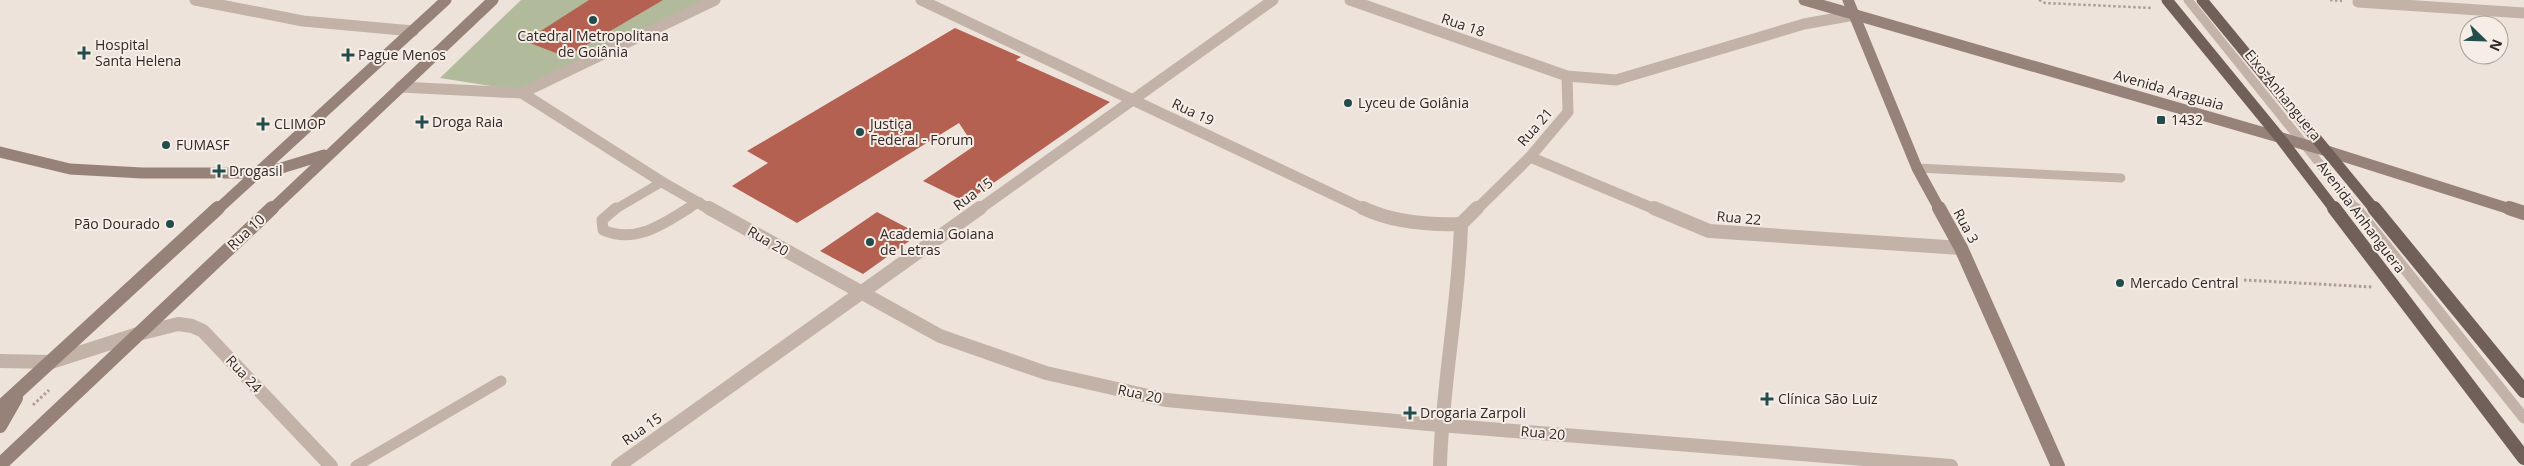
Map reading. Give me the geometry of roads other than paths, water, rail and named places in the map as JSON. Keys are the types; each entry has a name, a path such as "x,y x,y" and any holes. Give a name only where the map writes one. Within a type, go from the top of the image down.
{"main road":[{"path":"0,408 446,0"},
{"name":"Rua 10","path":"0,465 493,0"},
{"name":"Avenida Araguaia","path":"1804,0 2327,151 2524,213"},
{"name":"Rua 3","path":"1848,0 1917,168 1961,248 2058,466"},
{"name":"Avenida Anhanguera","path":"2202,0 2524,391"},
{"name":"Avenida Anhanguera","path":"2170,4 2280,138 2524,458"},
{"path":"0,152 70,169 142,173 255,173 278,169 329,153"},
{"path":"0,426 22,389"}],"street":[{"path":"195,0 251,13 310,21 413,30"},
{"path":"522,93 715,0"},
{"name":"Rua 19","path":"921,0 1373,213 1427,224 1461,224"},
{"name":"Rua 15","path":"618,466 1273,0"},
{"name":"Rua 18","path":"1350,0 1567,76"},
{"path":"2358,2 2524,13"},
{"path":"1567,76 1616,80 1804,24 1854,15"},
{"name":"Rua 21","path":"1461,224 1530,156 1568,112 1567,76"},
{"name":"Rua 20","path":"400,87 522,93 662,182 861,294 940,336 1046,373 1166,400 1856,462 1951,466"},
{"name":"Rua 22","path":"1530,156 1708,230 1961,248"},
{"path":"1440,466 1440,425 1461,266 1461,224"},
{"name":"Rua 24","path":"0,361 51,362 138,334 178,324 192,326 203,330 331,466"}],"lane":[{"name":"Eixo-Anhanguera","path":"2188,0 2524,418"},
{"path":"1917,168 2121,178"},
{"path":"662,182 615,209 602,220 603,230 616,235 630,236 647,230 700,202"},
{"path":"356,466 501,381"}],"place":[{"name":"Catedral Metropolitana de Goiânia","path":"593,20"},
{"name":"Hospital Santa Helena","path":"84,53"},
{"name":"Pague Menos","path":"348,55"},
{"name":"Lyceu de Goiânia","path":"1348,103"},
{"name":"1432","path":"2161,120"},
{"name":"Droga Raia","path":"422,122"},
{"name":"CLIMOP","path":"263,124"},
{"name":"Justiça Federal - Forum","path":"860,132"},
{"name":"FUMASF","path":"166,145"},
{"name":"Drogasil","path":"219,171"},
{"name":"Pão Dourado","path":"170,224"},
{"name":"Academia Goiana de Letras","path":"870,242"},
{"name":"Mercado Central","path":"2120,283"},
{"name":"Clínica São Luiz","path":"1767,399"},
{"name":"Drogaria Zarpoli","path":"1410,413"}]}
